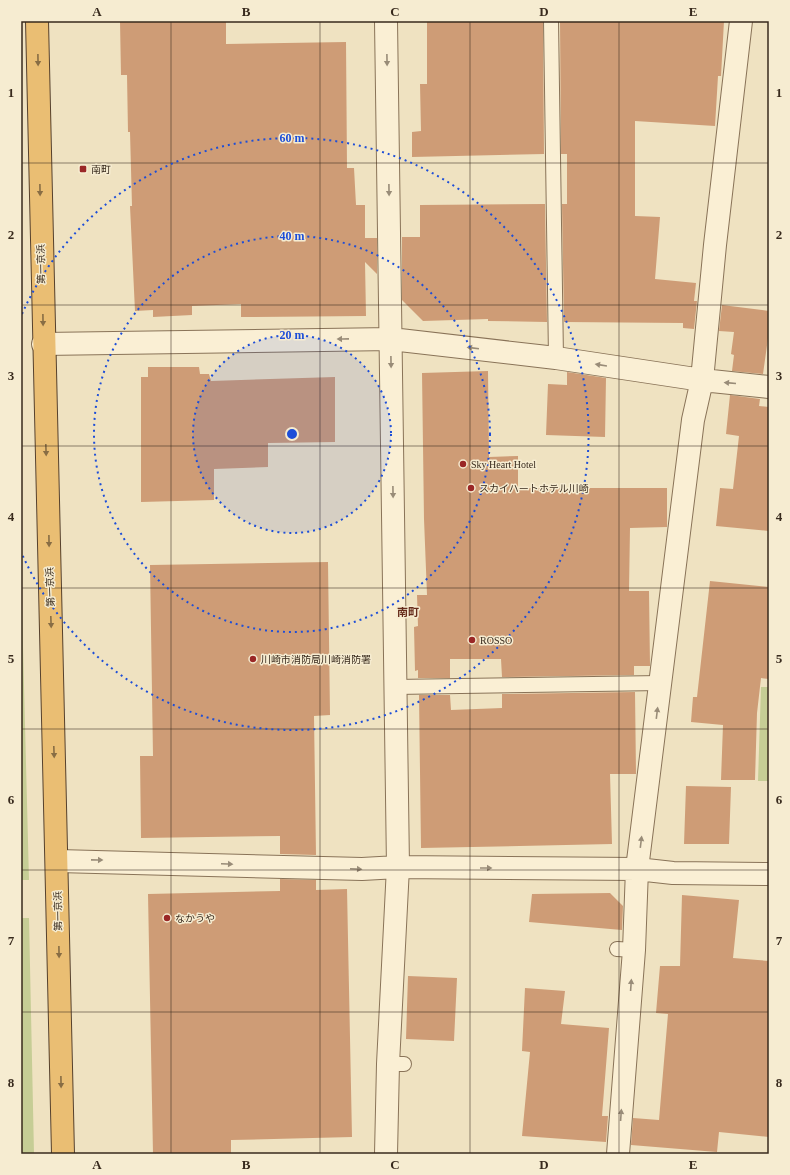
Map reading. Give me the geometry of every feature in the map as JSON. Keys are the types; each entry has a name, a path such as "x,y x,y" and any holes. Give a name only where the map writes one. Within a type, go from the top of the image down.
{"highway":[{"name":"第一京浜","path":"37,21 43,344 58,860 63,1154"}],"street":[{"path":"386,21 398,867 396,1064 386,1154"},
{"path":"618,1154 625,950 661,682 693,420 702,380 715,245 741,21"},
{"path":"43,344 391,339 556,358 702,380 769,387"},
{"path":"58,860 362,869 398,867 637,869 673,873 769,874"}],"lane":[{"path":"551,21 556,358"},
{"path":"395,687 661,682"}],"green space":[{"path":"21,569 29,880 21,880"},
{"path":"761,687 769,687 769,781 758,781"},
{"path":"21,918 29,918 34,1154 21,1154"}],"building":[{"path":"120,21 226,21 226,44 346,42 347,168 354,168 356,205 365,205 365,238 377,238 377,274 365,262 366,316 241,317 241,304 192,306 192,315 153,317 153,310 135,311 130,206 132,206 130,132 128,132 127,75 121,75"},
{"path":"427,21 543,21 544,154 412,157 412,132 421,131 420,84 427,84"},
{"path":"560,21 724,21 721,76 718,76 715,126 635,121 635,216 660,217 655,279 696,283 694,301 697,301 694,329 683,328 683,323 564,322 562,204 567,204 567,154 561,154"},
{"path":"545,204 547,322 488,321 488,319 423,321 402,300 402,237 420,237 420,205"},
{"path":"722,305 769,311 769,331 763,374 732,371 734,355 731,354 734,332 719,331"},
{"path":"148,367 199,367 200,374 209,374 211,381 335,377 335,442 268,443 268,467 214,469 214,500 141,502 141,377 148,377"},
{"path":"488,371 489,457 518,456 518,488 667,488 667,527 630,528 629,591 649,591 650,666 634,666 634,675 502,677 501,659 450,659 450,678 418,678 418,670 415,671 414,627 418,626 417,595 427,595 424,519 422,373"},
{"path":"567,372 606,378 605,437 546,435 548,384 567,385"},
{"path":"730,395 760,399 759,406 769,407 769,531 716,526 720,488 733,489 739,436 726,434"},
{"path":"328,562 330,715 314,716 316,855 280,854 280,836 141,838 140,756 153,756 150,565"},
{"path":"710,581 769,587 769,679 761,678 757,713 755,780 721,780 723,725 691,722 693,697 697,697"},
{"path":"635,692 636,774 610,774 612,844 421,848 419,695 450,695 451,710 502,708 502,694"},
{"path":"686,786 731,787 729,844 684,844"},
{"path":"280,879 316,880 316,890 347,889 352,1137 231,1140 231,1154 153,1154 148,894 280,891"},
{"path":"610,893 623,906 622,930 529,922 532,894"},
{"path":"682,895 739,900 733,958 769,961 769,1137 719,1132 717,1152 631,1145 633,1118 659,1120 668,1014 656,1013 660,966 680,966"},
{"path":"408,976 457,978 454,1041 406,1039"},
{"path":"525,988 565,991 561,1024 609,1028 602,1116 608,1116 606,1142 522,1136 530,1052 522,1051"}],"place":[{"name":"南町","path":"83,169"},
{"name":"Sky Heart Hotel","path":"463,464"},
{"name":"スカイハートホテル川崎","path":"471,488"},
{"name":"ROSSO","path":"472,640"},
{"name":"川崎市消防局川崎消防署","path":"253,659"},
{"name":"なかうや","path":"167,918"}],"district":[{"name":"南町","path":"408,612"}]}
